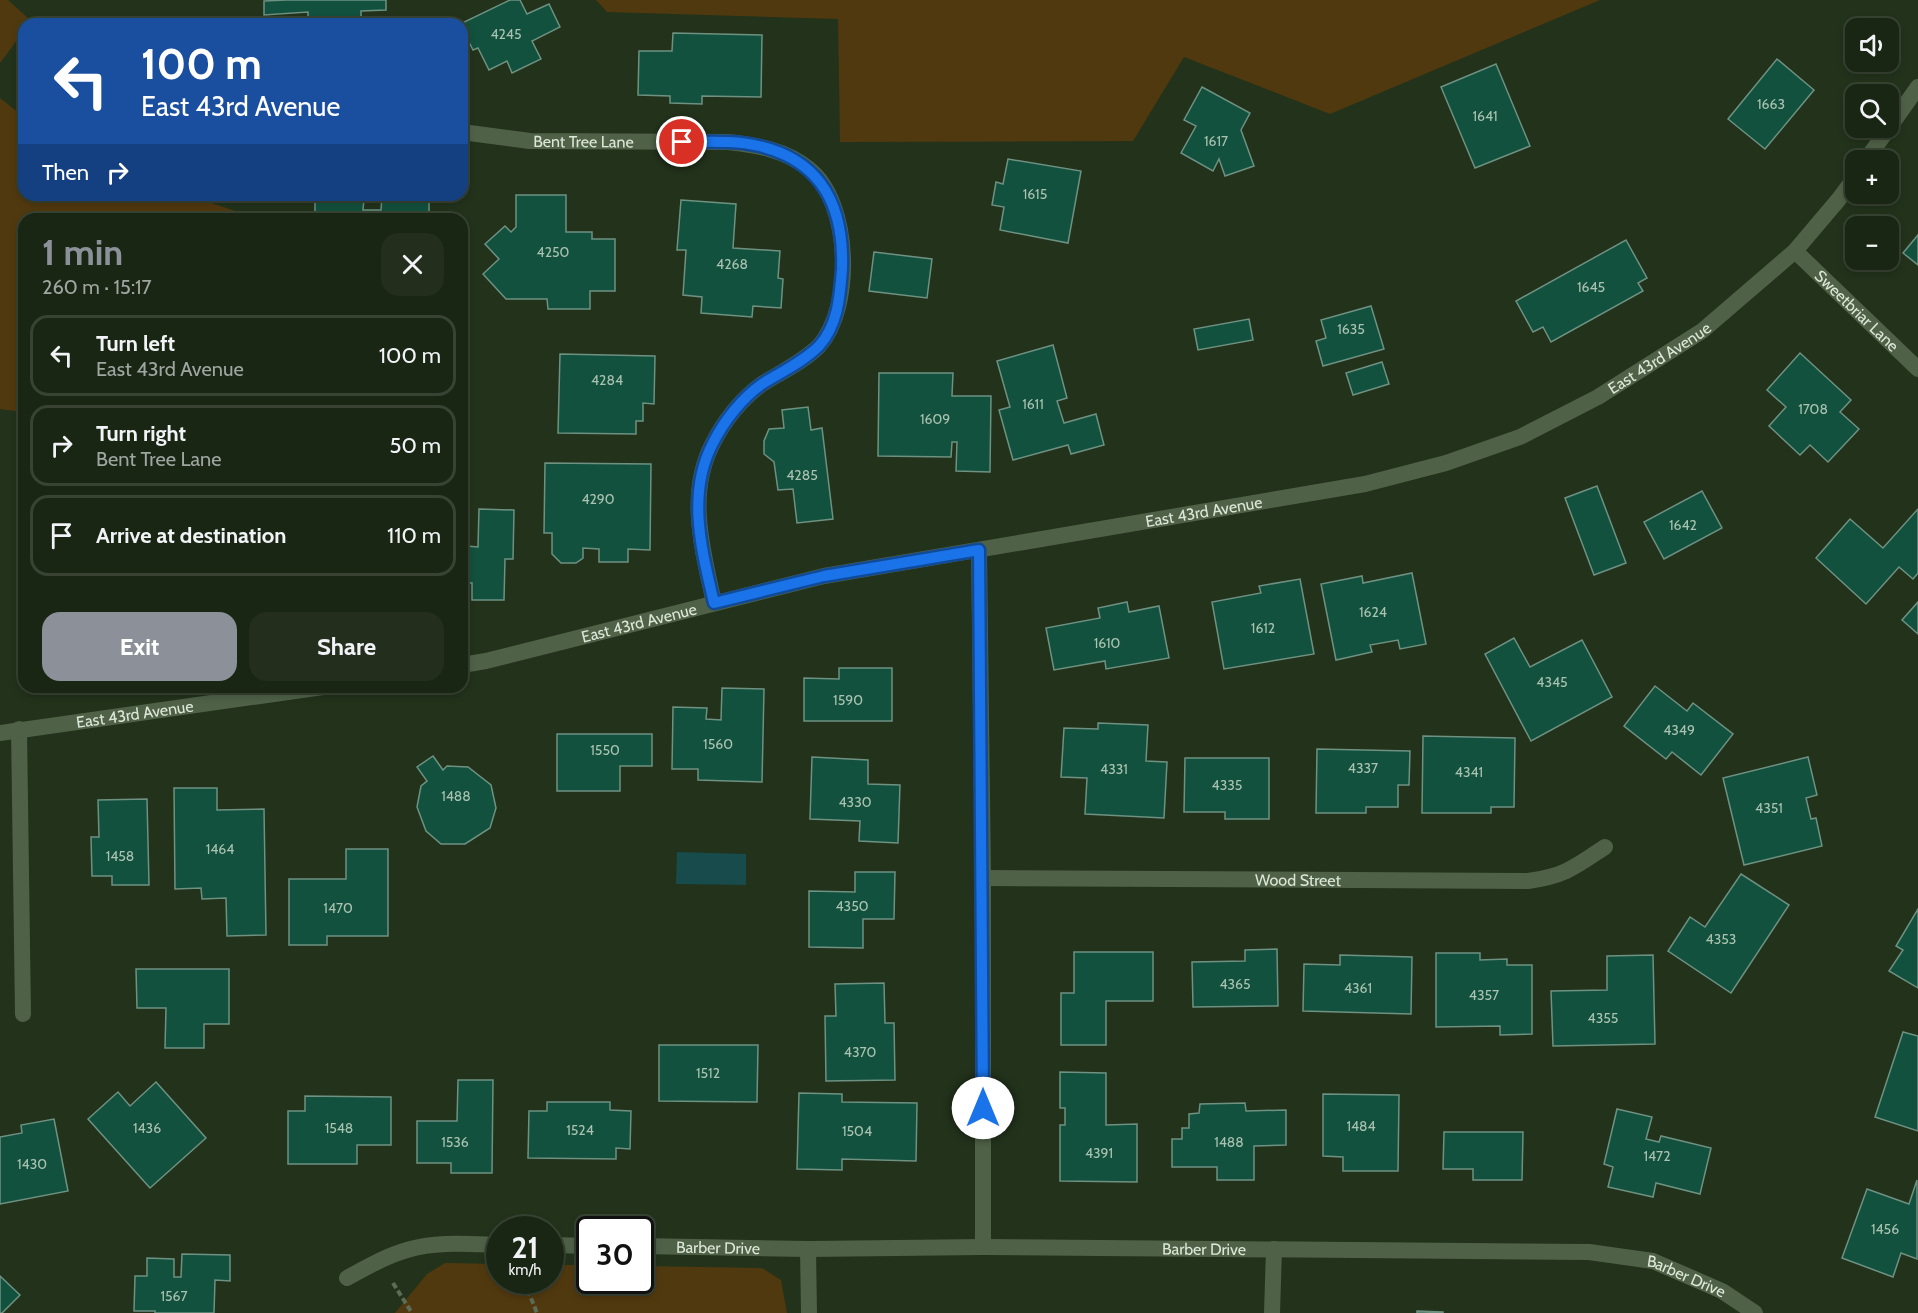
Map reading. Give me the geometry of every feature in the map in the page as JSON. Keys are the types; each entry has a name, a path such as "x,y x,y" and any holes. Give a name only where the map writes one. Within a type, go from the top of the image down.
{"street":[{"path":"1873,150 1918,87"},
{"name":"Bent Tree Lane","path":"468,133 530,141 728,142 759,146 787,155 810,169 827,190 838,217 842,248 839,305 829,332 818,346 799,362 760,386 742,403 724,424 712,444 703,467 698,518 714,603"},
{"name":"East 43rd Avenue","path":"468,664 824,576 1365,484 1446,463 1520,437 1598,397 1702,331 1795,252 1845,191"},
{"name":"Sweetbriar Lane","path":"1795,252 1918,369"},
{"path":"979,550 983,1247"},
{"name":"East 43rd Avenue","path":"0,733 279,693"},
{"path":"20,729 23,1014"},
{"name":"Wood Street","path":"982,878 1528,881 1551,878 1568,872 1605,847"},
{"path":"348,1278 378,1261 408,1250 440,1244 486,1245"},
{"name":"Barber Drive","path":"654,1246 808,1249 983,1247 1589,1252 1653,1261 1722,1291 1755,1313"},
{"path":"808,1249 809,1313"},
{"path":"1272,1313 1274,1249"}],"path":[{"path":"529,1294 537,1313"}],"shaded area":[{"path":"0,0 8,0 28,18 18,18 18,39 0,63"},
{"path":"596,0 1600,0 1330,114 1184,57 1133,141 840,142 838,19 607,12"},
{"path":"0,98 18,112 18,201 205,201 242,213 18,213 18,411 0,409"},
{"path":"445,1263 486,1264 486,1294 564,1294 564,1265 576,1265 576,1294 654,1294 654,1266 762,1268 781,1280 787,1313 395,1313 427,1274"}],"water":[{"path":"677,852 746,854 746,885 676,884"}],"building":[{"path":"386,0 386,10 361,11 361,18 308,18 308,12 264,15 264,1"},
{"path":"510,0 520,0 527,14 549,4 560,27 532,41 541,59 512,73 507,61 489,70 478,48 473,50 468,40 468,20"},
{"path":"673,33 762,35 761,97 702,96 702,104 670,103 670,96 638,95 639,51 672,51"},
{"path":"1777,59 1814,90 1765,149 1728,119"},
{"path":"1496,64 1530,146 1475,168 1441,87"},
{"path":"1202,87 1250,113 1241,130 1254,166 1225,176 1219,159 1213,171 1181,153 1196,126 1184,120"},
{"path":"1008,159 1081,171 1068,243 1000,230 1004,207 992,205 996,182 1003,184"},
{"path":"516,195 566,195 566,232 592,232 592,239 615,239 615,291 590,291 590,309 548,309 547,299 506,299 483,274 499,259 485,244 505,226 511,232 516,227"},
{"path":"681,200 736,204 733,248 780,251 778,278 783,279 781,308 753,306 752,317 701,313 702,297 683,295 686,250 677,250"},
{"path":"315,201 364,201 363,210 381,210 382,201 429,201 429,213 315,213"},
{"path":"1918,235 1918,265 1903,253"},
{"path":"1626,240 1647,278 1638,283 1643,291 1551,342 1543,327 1533,332 1516,301"},
{"path":"874,252 932,259 927,298 869,291"},
{"path":"1371,306 1384,349 1323,366 1316,341 1326,338 1321,320"},
{"path":"1249,319 1253,340 1198,350 1194,329"},
{"path":"1053,345 1067,398 1057,401 1064,423 1096,414 1104,445 1071,454 1068,445 1013,460 999,410 1010,407 997,361"},
{"path":"1800,353 1851,400 1840,412 1859,429 1828,462 1810,445 1800,455 1769,426 1786,407 1767,390"},
{"path":"560,354 655,356 654,404 643,403 643,421 636,421 636,434 558,433"},
{"path":"1382,362 1389,384 1353,395 1346,373"},
{"path":"879,373 953,373 952,396 991,396 990,472 956,471 957,442 952,442 951,457 878,456"},
{"path":"808,407 811,430 822,428 833,519 797,523 793,489 778,490 774,462 764,454 764,441 769,429 784,428 782,410"},
{"path":"545,463 651,464 650,550 628,549 628,562 599,562 599,549 583,548 583,558 576,563 561,563 552,554 552,533 544,533"},
{"path":"1597,486 1626,563 1594,575 1565,498"},
{"path":"1702,491 1722,528 1664,559 1644,522"},
{"path":"479,509 514,510 513,559 505,559 504,600 472,600 472,583 468,583 468,546 478,547"},
{"path":"1918,509 1918,573 1913,579 1899,567 1866,604 1816,558 1850,519 1883,548"},
{"path":"1412,573 1426,644 1400,649 1398,640 1370,645 1372,652 1336,660 1321,584 1362,576 1363,583"},
{"path":"1300,579 1314,654 1224,669 1212,602 1261,593 1259,586"},
{"path":"1127,602 1129,612 1159,606 1169,658 1106,669 1105,661 1054,670 1046,628 1100,618 1098,608"},
{"path":"1918,602 1918,634 1902,620"},
{"path":"1514,638 1530,667 1582,640 1612,697 1531,741 1485,654"},
{"path":"839,668 892,668 892,721 804,721 804,678 839,679"},
{"path":"1655,686 1687,711 1693,703 1733,734 1701,775 1672,752 1666,759 1624,726"},
{"path":"722,688 764,689 762,782 698,780 698,769 672,769 673,707 707,708 706,719 721,720"},
{"path":"1098,723 1148,725 1146,761 1167,762 1164,818 1085,814 1087,778 1061,777 1064,728 1098,729"},
{"path":"557,734 652,734 652,766 620,766 620,791 557,791"},
{"path":"1423,736 1515,738 1514,807 1491,807 1491,813 1422,813"},
{"path":"1317,749 1410,751 1409,785 1398,785 1398,807 1366,807 1366,813 1316,813"},
{"path":"433,756 443,770 447,766 468,767 491,785 496,808 490,828 465,844 441,844 426,831 417,807 421,786 427,781 417,767"},
{"path":"812,757 868,760 868,784 900,785 898,843 859,841 860,821 810,819"},
{"path":"1808,757 1817,795 1806,798 1811,819 1816,818 1822,846 1744,865 1723,778"},
{"path":"1185,758 1269,758 1269,819 1225,819 1225,812 1184,812"},
{"path":"174,788 217,788 217,810 264,809 266,935 227,936 226,898 202,899 201,888 175,889"},
{"path":"147,799 149,885 112,885 112,876 92,876 91,837 99,837 98,800"},
{"path":"346,849 388,849 388,936 327,936 327,945 289,945 289,879 346,879"},
{"path":"855,872 895,872 894,919 863,919 863,948 809,947 809,891 855,892"},
{"path":"1741,874 1789,905 1731,993 1668,951 1690,917 1705,927"},
{"path":"1918,909 1918,988 1889,971 1903,950 1896,946"},
{"path":"1277,949 1278,1006 1193,1007 1192,962 1245,961 1245,950"},
{"path":"1074,952 1153,952 1153,1001 1106,1001 1106,1045 1061,1045 1061,993 1074,993"},
{"path":"1436,953 1480,953 1480,960 1507,959 1507,965 1532,965 1532,1034 1500,1035 1500,1026 1436,1027"},
{"path":"1340,955 1412,957 1411,1014 1303,1011 1304,964 1340,965"},
{"path":"1653,955 1655,1044 1553,1046 1551,991 1607,990 1607,956"},
{"path":"136,969 229,969 229,1024 204,1024 204,1048 165,1048 166,1008 137,1008"},
{"path":"884,983 885,1023 894,1023 895,1080 826,1081 825,1016 836,1016 835,984"},
{"path":"1903,1032 1918,1036 1918,1131 1875,1117"},
{"path":"659,1045 758,1045 757,1102 659,1101"},
{"path":"1060,1072 1106,1073 1106,1125 1137,1124 1137,1182 1060,1181 1060,1125 1065,1125 1065,1108 1060,1108"},
{"path":"458,1080 493,1080 492,1173 451,1173 451,1163 417,1163 417,1121 457,1121"},
{"path":"156,1082 206,1138 150,1188 88,1119 118,1092 130,1106"},
{"path":"799,1093 842,1094 842,1102 917,1103 916,1161 842,1159 842,1170 797,1169"},
{"path":"1323,1094 1399,1095 1398,1171 1343,1171 1343,1157 1323,1156"},
{"path":"305,1096 391,1097 391,1145 357,1145 357,1164 288,1164 288,1111 305,1111"},
{"path":"547,1102 610,1102 610,1110 631,1111 630,1149 616,1148 616,1159 528,1158 529,1111 547,1111"},
{"path":"1245,1103 1246,1111 1286,1110 1286,1145 1254,1146 1254,1180 1217,1180 1217,1167 1172,1167 1172,1139 1182,1139 1182,1128 1189,1128 1189,1114 1199,1113 1200,1104"},
{"path":"1617,1109 1652,1117 1646,1139 1659,1142 1661,1136 1711,1148 1700,1194 1656,1183 1653,1197 1608,1187 1613,1167 1604,1164"},
{"path":"54,1119 68,1191 0,1204 0,1137 22,1133 21,1125"},
{"path":"1444,1132 1523,1132 1522,1180 1473,1180 1473,1169 1443,1169"},
{"path":"1917,1180 1917,1259 1901,1253 1893,1277 1842,1258 1867,1189 1909,1204"},
{"path":"182,1254 230,1255 230,1281 215,1280 214,1313 134,1311 135,1276 147,1276 147,1258 174,1259 174,1277 181,1277"},
{"path":"0,1276 20,1295 2,1313 0,1313"},
{"path":"1417,1311 1443,1312 1443,1313 1417,1313"}],"route":[{"path":"682,142 728,142 759,146 787,155 810,169 827,190 838,217 842,248 839,305 829,332 818,346 799,362 760,386 742,403 724,424 712,444 703,467 698,518 714,603 824,576 979,550 983,1108"}]}
